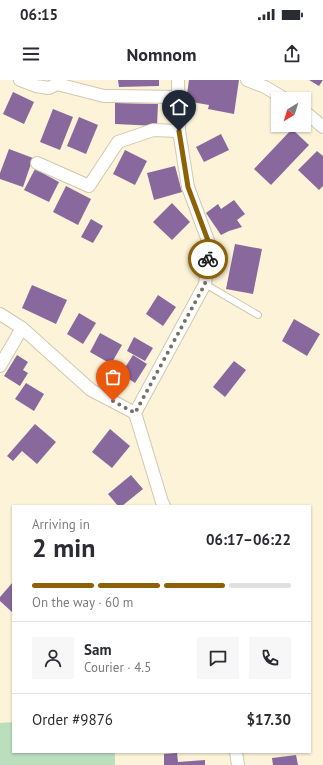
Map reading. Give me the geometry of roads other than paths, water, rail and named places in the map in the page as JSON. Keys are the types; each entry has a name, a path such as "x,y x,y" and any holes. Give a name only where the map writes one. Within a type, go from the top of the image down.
{"street":[{"path":"20,80 36,86 49,88 57,84 104,96 178,97"},
{"path":"162,505 135,413 205,284 210,246 188,187 179,131 178,80"},
{"path":"247,80 273,92"},
{"path":"311,117 323,127"},
{"path":"37,162 89,186 118,142 153,130 179,131"},
{"path":"0,314 22,328 91,390 135,413"},
{"path":"0,366 22,328"},
{"path":"236,753 238,765"}],"lane":[{"path":"205,284 258,315"}]}
